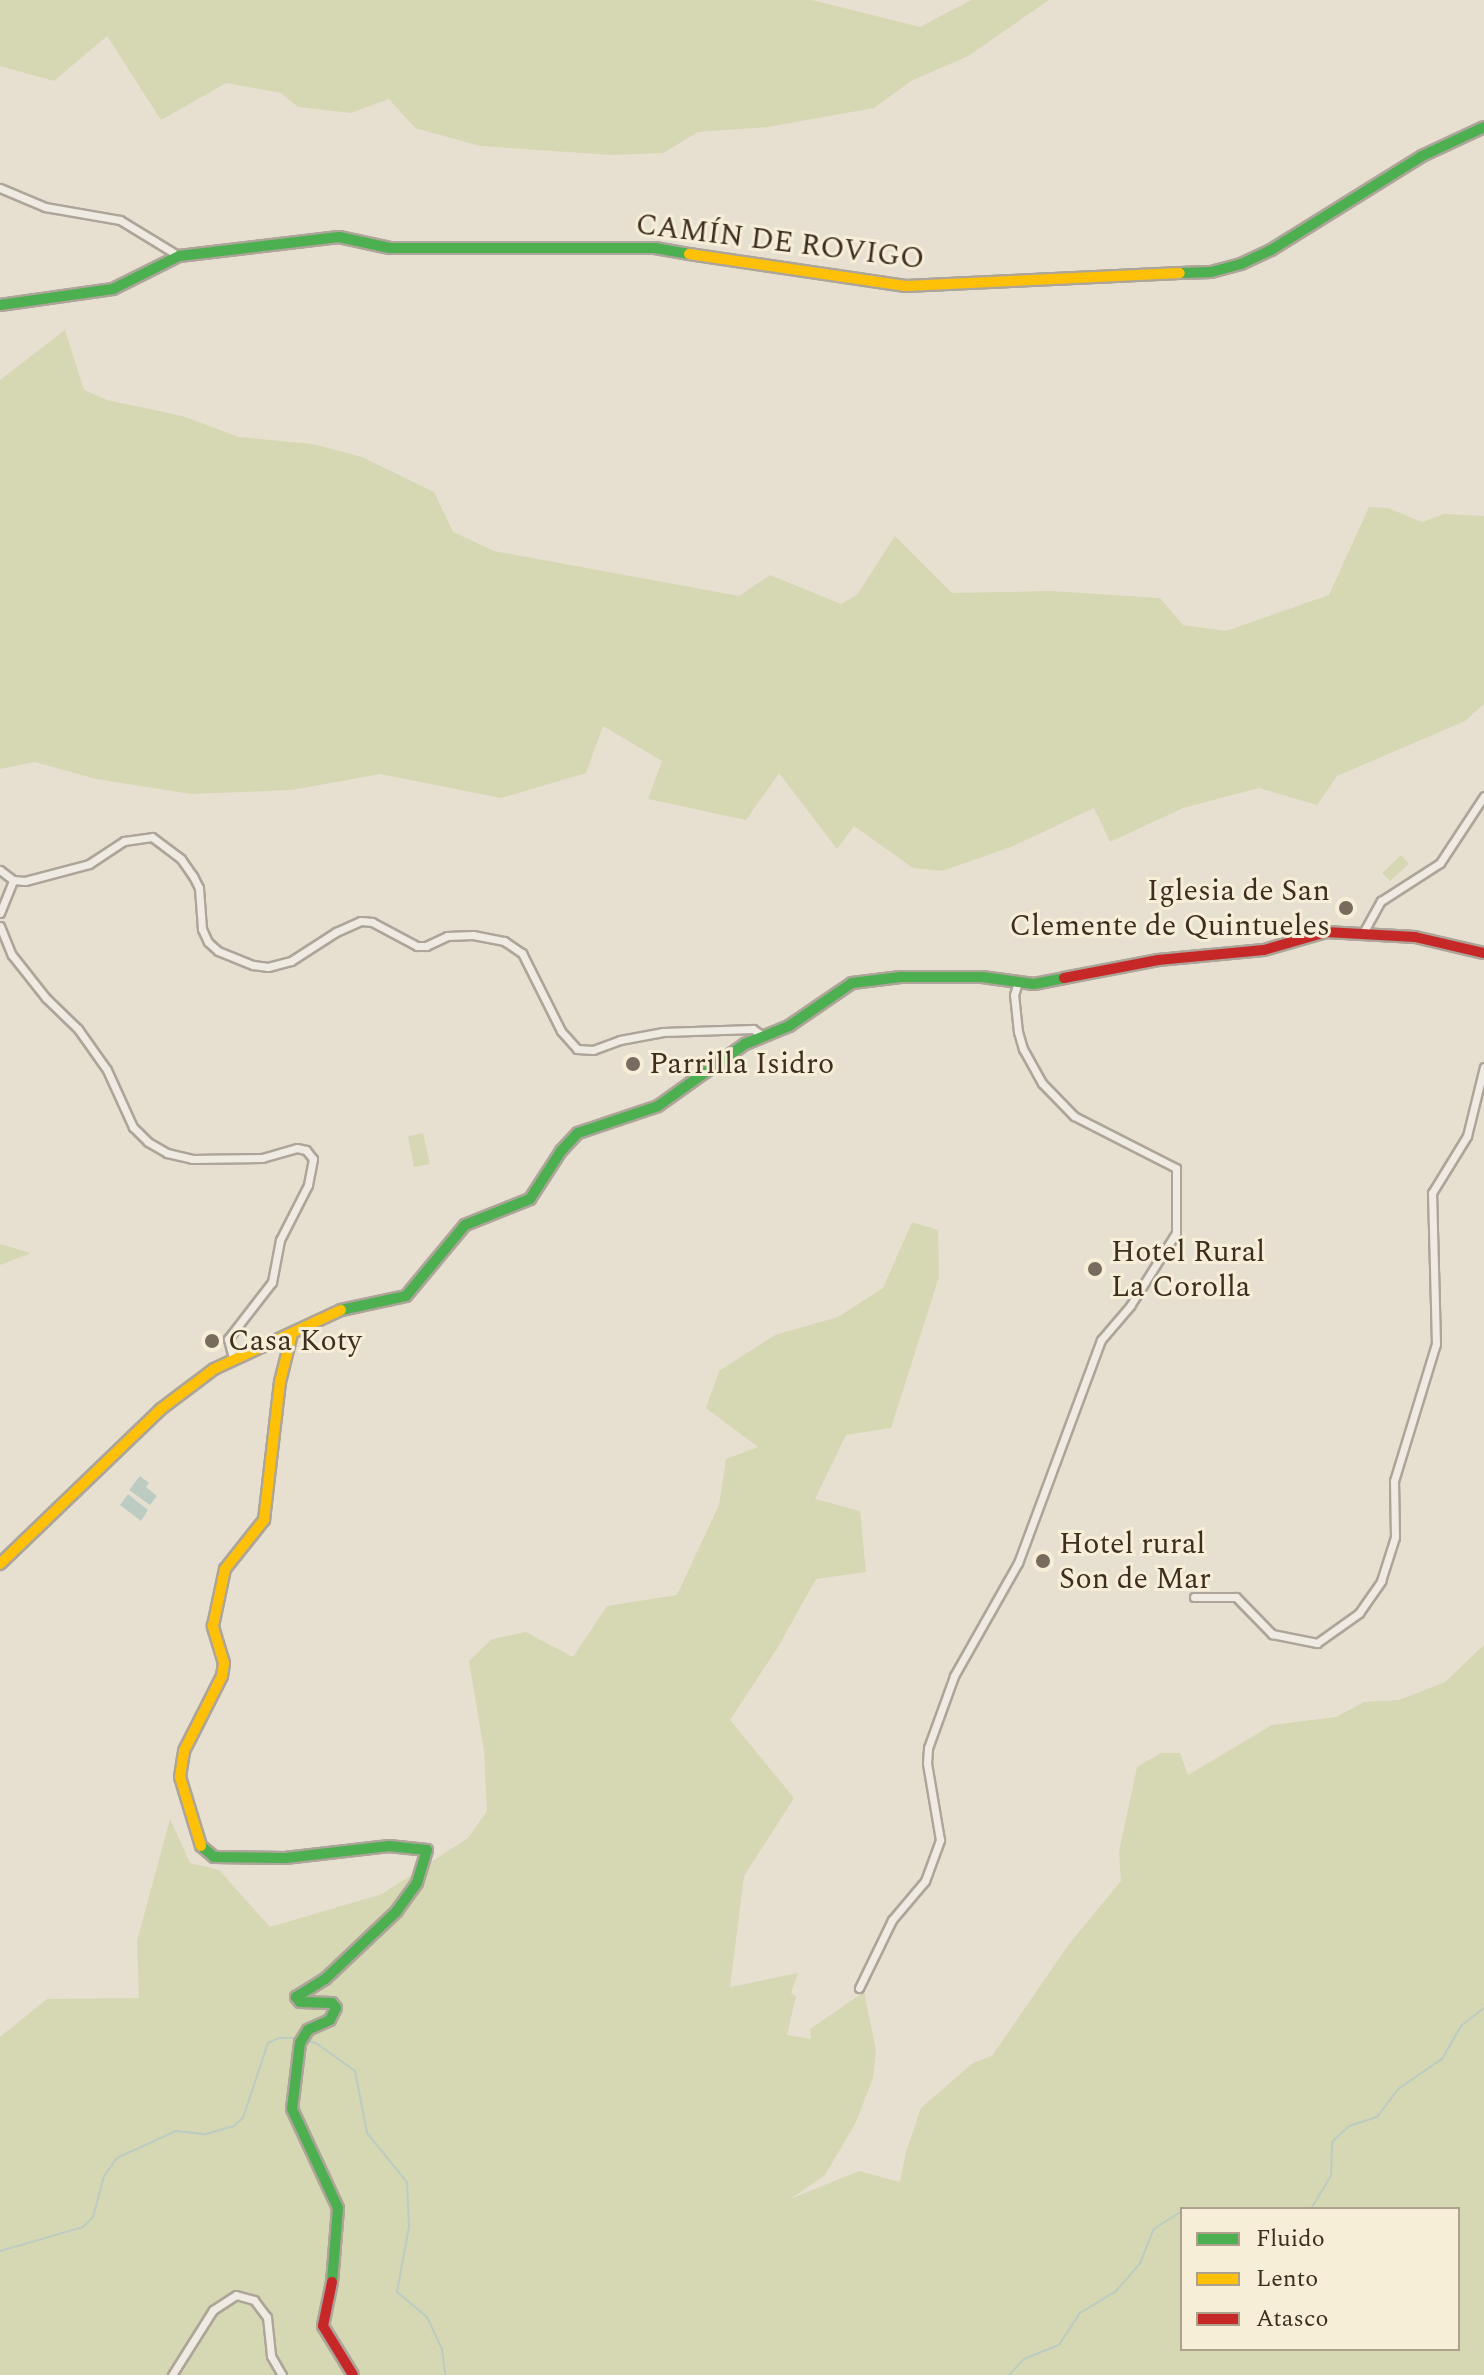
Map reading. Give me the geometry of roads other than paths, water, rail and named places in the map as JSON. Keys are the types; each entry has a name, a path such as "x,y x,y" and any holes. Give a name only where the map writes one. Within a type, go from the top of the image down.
{"street":[{"name":"CAMÍN DE ROVIGO","path":"0,305 113,289 179,256 345,237 401,249 655,248 799,273 906,286 1010,279 1182,275 1241,264 1271,250 1326,219 1422,156 1484,127"},
{"path":"0,188 45,207 120,220 179,256"},
{"path":"1363,933 1381,901 1440,863 1484,796"},
{"path":"0,870 13,880 25,881 89,864 113,845 152,837 181,859 193,876 199,888 202,929 208,942 218,951 253,965 268,967 291,961 336,932 361,921 372,922 417,946 426,946 447,936 473,935 504,941 522,953 561,1031 577,1049 593,1050 620,1040 663,1032 753,1029 763,1036"},
{"path":"0,913 13,880"},
{"path":"0,926 12,955 46,998 78,1029 107,1070 133,1127 148,1142 167,1153 192,1159 262,1158 297,1148 306,1150 313,1159 308,1185 280,1240 272,1282 228,1339 233,1358"},
{"path":"0,1564 161,1409 233,1358 292,1334 335,1311 406,1296 465,1225 530,1199 561,1151 578,1133 658,1106 745,1044 789,1026 840,989 865,979 982,977 1034,984 1158,960 1264,950 1326,932 1415,937 1484,953"},
{"path":"859,1988 892,1920 925,1881 940,1840 927,1763 928,1748 954,1676 1018,1563 1101,1340 1130,1306 1176,1233 1176,1168 1074,1116 1042,1083 1023,1049 1018,1032 1014,995 1018,982"},
{"path":"1194,1597 1236,1597 1272,1634 1317,1643 1359,1613 1381,1581 1395,1537 1394,1481 1436,1344 1432,1193 1467,1136 1484,1067"},
{"path":"292,1334 280,1382 264,1520 225,1569 213,1626 222,1650 222,1676 179,1766 187,1809 198,1843 204,1852 221,1859 297,1857 413,1846 427,1850 428,1856 417,1883 397,1911 325,1979 296,1997 300,2002 325,2001 336,2008 330,2020 302,2039 293,2116 338,2208 334,2273 323,2326 332,2346 350,2365 353,2375"},
{"path":"172,2375 213,2310 236,2295 254,2300 267,2317 271,2356 282,2375"}],"waterway":[{"path":"1312,2207 1331,2176 1332,2142 1349,2126 1377,2117 1398,2089 1442,2059 1461,2026 1484,2008"},
{"path":"0,2251 83,2227 93,2217 104,2176 117,2158 176,2131 206,2134 234,2126 243,2118 268,2043 279,2038 297,2038"},
{"path":"307,2041 316,2043 355,2071 367,2133 407,2182 409,2227 397,2292 427,2317 442,2349 445,2375"},
{"path":"1009,2375 1024,2359 1059,2345 1080,2313 1116,2291 1140,2263 1154,2229 1180,2212"}],"place":[{"name":"Iglesia de San Clemente de Quintueles","path":"1346,908"},
{"name":"Parrilla Isidro","path":"633,1064"},
{"name":"Hotel Rural La Corolla","path":"1095,1269"},
{"name":"Casa Koty","path":"212,1341"},
{"name":"Hotel rural Son de Mar","path":"1043,1561"}]}
